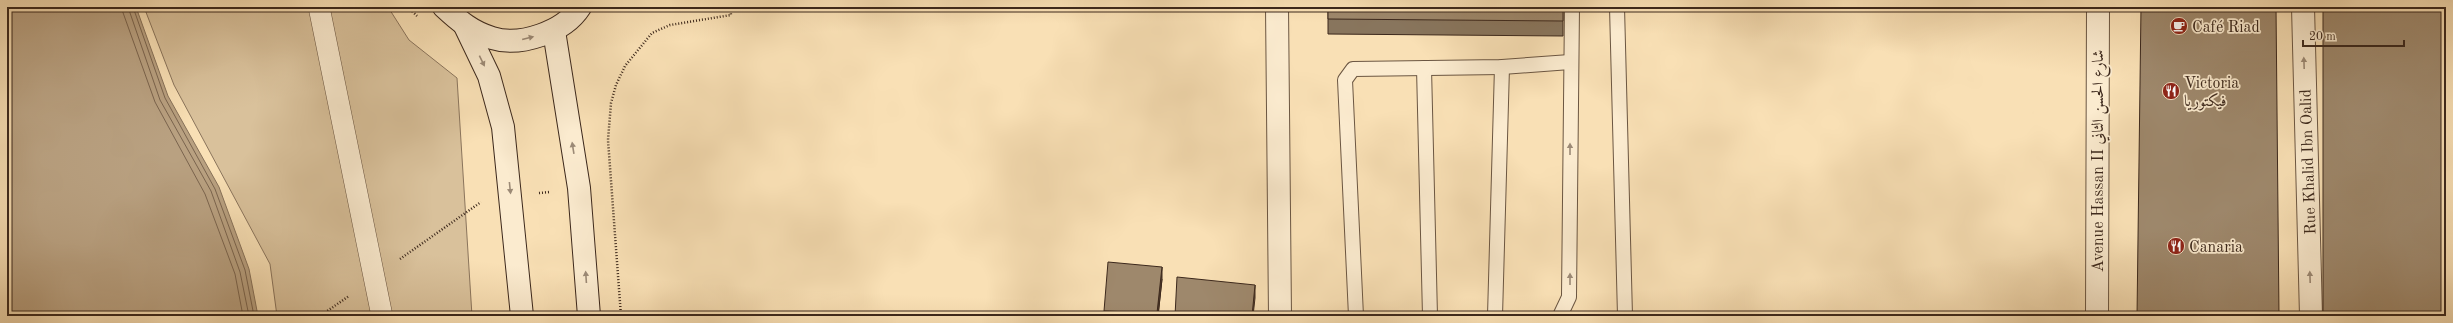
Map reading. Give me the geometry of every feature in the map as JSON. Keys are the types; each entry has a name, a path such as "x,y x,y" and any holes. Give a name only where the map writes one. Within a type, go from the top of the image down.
{"street":[{"path":"319,7 382,316"},
{"path":"444,7 465,26 493,39 524,40 554,31 582,9"},
{"path":"1277,7 1280,316"},
{"name":"Avenue Hassan II شارع الحسن الثاني","path":"2097,316 2098,7"},
{"name":"Rue Khalid Ibn Oalid","path":"2303,7 2311,316"},
{"path":"465,26 491,83 503,127 522,316"},
{"path":"554,31 579,188 589,316"}],"lane":[{"path":"1560,316 1570,297 1570,62 1572,7"},
{"path":"1617,7 1625,316"},
{"path":"1356,316 1345,80 1353,69 1502,67 1570,62"},
{"path":"1495,316 1502,67"},
{"path":"1424,68 1430,316"}],"path":[{"path":"408,7 419,18"},
{"path":"622,316 608,121 611,103 625,66 652,33 670,24 731,15 730,7"},
{"path":"511,196 612,184"},
{"path":"320,316 482,200 483,208"}],"shaded area":[{"path":"144,7 388,7 409,40 457,78 472,316 277,316 270,264 174,85"}],"water":[{"path":"7,7 136,7 168,96 219,187 249,269 258,316 7,316"}],"building":[{"path":"1328,7 1563,7 1563,21 1328,19"},
{"path":"2141,7 2276,7 2279,316 2137,316"},
{"path":"2323,7 2446,7 2446,316 2323,316"},
{"path":"1108,262 1162,267 1157,313 1104,311"},
{"path":"1177,277 1255,285 1252,316 1175,316"}],"place":[{"name":"Café Riad","path":"2179,26"},
{"name":"Victoria فيكتوريا","path":"2171,91"},
{"name":"Canaria","path":"2176,246"}]}
